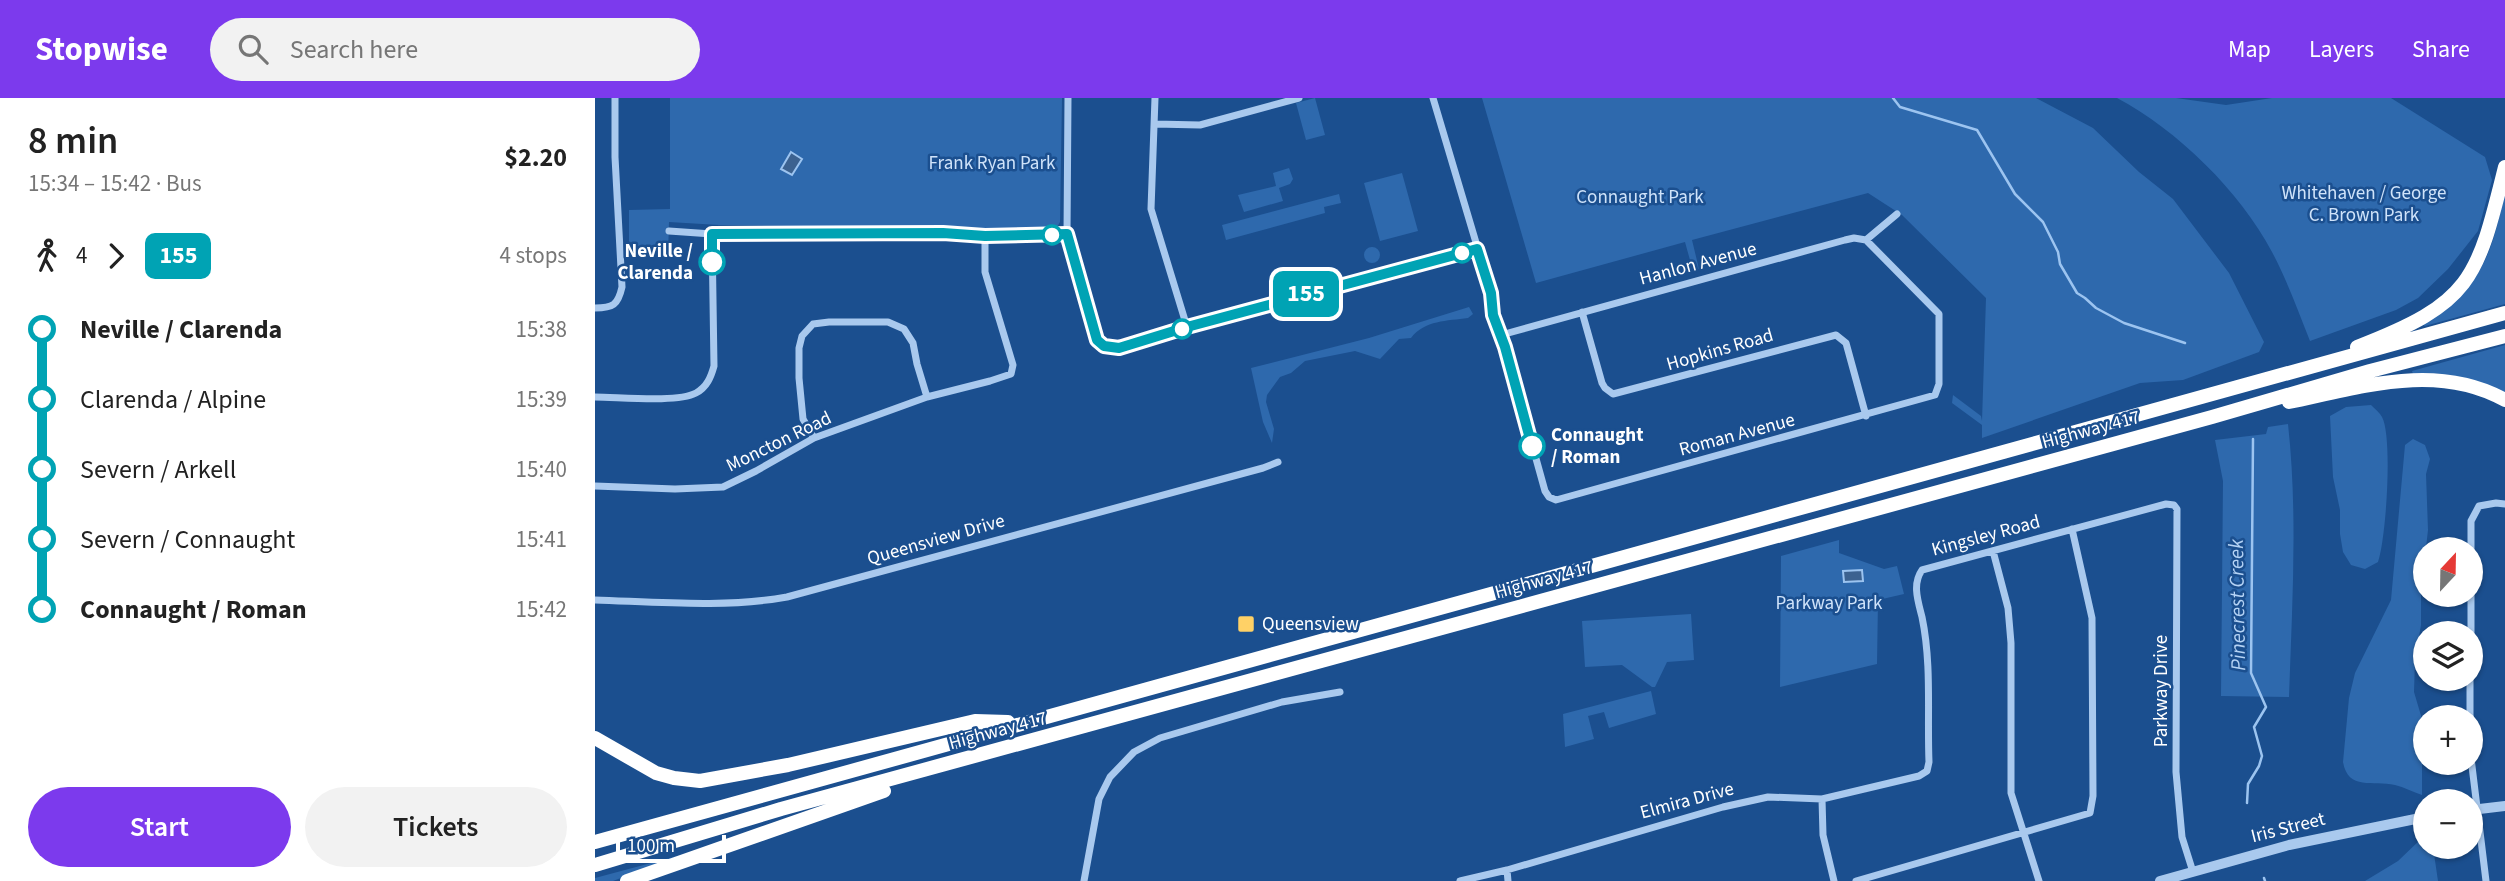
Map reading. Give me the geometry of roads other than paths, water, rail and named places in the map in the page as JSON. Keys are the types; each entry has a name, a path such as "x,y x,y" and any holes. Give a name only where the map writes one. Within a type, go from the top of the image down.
{"highway":[{"path":"2322,363 2413,324 2433,313 2456,293 2473,271 2484,248 2505,167"},
{"path":"595,842 2505,313"},
{"path":"2328,388 2505,336"},
{"path":"2328,388 2436,379 2472,385 2505,400"},
{"name":"Highway 417","path":"595,865 781,809 2212,417 2328,388"},
{"path":"595,738 656,773 674,778 700,780 788,765 975,721 1023,722"},
{"path":"628,881 997,751"}],"street":[{"path":"595,308 612,307 618,303 622,287 615,169 615,98"},
{"path":"1068,98 1067,234 1097,340 1104,346 1119,348 1187,327 1477,249"},
{"path":"1155,98 1151,209 1187,327"},
{"path":"1155,124 1200,125 1299,98"},
{"path":"1433,98 1491,293 1493,315 1501,335"},
{"path":"1865,240 1897,214"},
{"path":"669,231 712,234 1067,234"},
{"path":"595,397 680,398 696,393 709,382 714,366 712,234"},
{"name":"Moncton Road","path":"595,486 675,489 723,487 814,438 927,397 1011,374 1013,365 985,272 985,236"},
{"name":"Hanlon Avenue","path":"1501,335 1845,240 1865,240"},
{"name":"Roman Avenue","path":"1501,335 1545,491 1549,497 1562,499 1931,398 1937,392 1939,314 1865,240"},
{"name":"Hopkins Road","path":"1582,312 1602,383 1613,394 1836,335 1846,343 1866,415"},
{"path":"814,438 803,419 799,378 799,348 802,336 813,324 888,322 904,329 913,343 927,397"},
{"name":"Queensview Drive","path":"595,600 676,603 767,601 787,597 1242,474 1278,461"},
{"name":"Kingsley Road","path":"1925,772 1929,762 1929,670 1927,643 1917,594 1917,578 1923,570 2166,504 2176,508"},
{"path":"2471,621 2471,521 2479,506 2505,504"},
{"name":"Parkway Drive","path":"2176,508 2176,772 2182,837 2193,872"},
{"path":"1856,881 2090,813 2093,796 2092,618 2072,529"},
{"path":"1993,551 2008,608 2011,643 2011,793 2039,881"},
{"path":"1084,881 1099,800 1111,777 1134,752 1160,738 1282,702 1340,692"},
{"name":"Elmira Drive","path":"1460,881 1749,801 1768,797 1822,799 1925,772"},
{"path":"1822,799 1823,835 1834,881"},
{"path":"2483,809 2505,806"},
{"name":"Iris Street","path":"2160,881 2289,845 2413,819"},
{"path":"2482,859 2486,881"},
{"path":"1507,870 1508,881"}],"waterway":[{"name":"Pinecrest Creek","path":"1893,98 1900,107 1977,130 2015,194 2043,222 2058,252 2060,264 2077,293 2096,308 2124,323 2185,343"},
{"name":"Pinecrest Creek","path":"2247,803 2248,784 2262,756 2254,727 2266,707 2251,673 2253,439"}],"place":[{"name":"Neville / Clarenda","path":"712,262"},
{"name":"Connaught / Roman","path":"1532,446"},
{"name":"Queensview","path":"1246,624"}],"park label":[{"name":"Frank Ryan Park","path":"992,163"},
{"name":"Connaught Park","path":"1640,197"},
{"name":"Whitehaven / George C. Brown Park","path":"2364,204"},
{"name":"Parkway Park","path":"1829,603"}]}
